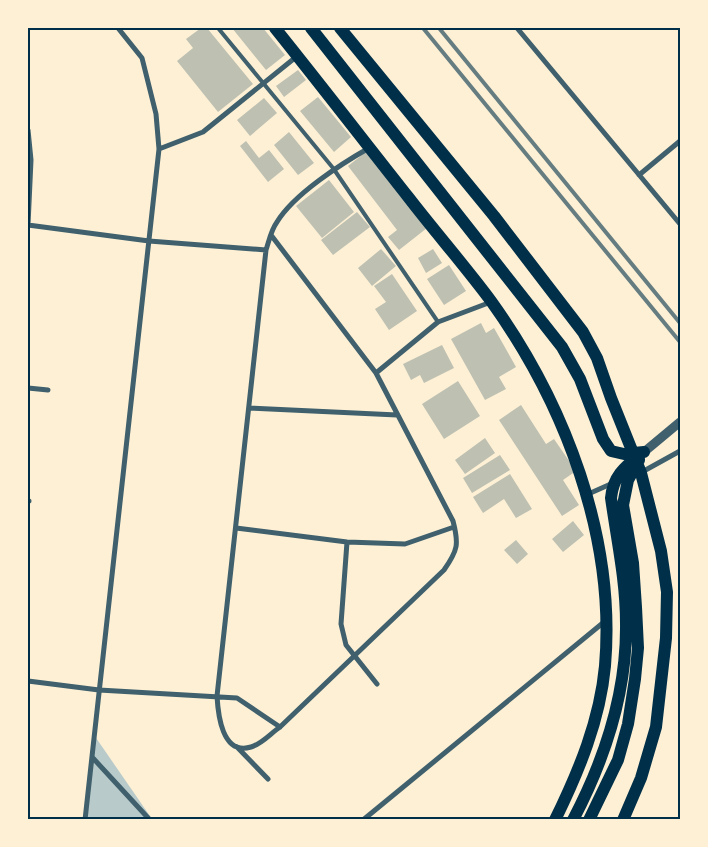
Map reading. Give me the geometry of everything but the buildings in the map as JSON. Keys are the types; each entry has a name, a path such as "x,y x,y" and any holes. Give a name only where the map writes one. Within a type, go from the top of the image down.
{"main road":[{"path":"275,28 491,302 535,373 558,420 586,495 601,560 606,619 605,666 593,728 578,773 555,820"},
{"path":"310,28 562,348 580,379 602,439 611,451 624,454 644,452"},
{"path":"340,28 494,216 583,332 597,358 610,398 641,472 661,550 667,592 666,638 656,727 640,778 623,820"},
{"path":"573,820 587,794 607,742 622,690 626,624 622,569 611,498 612,487 622,469 644,452"},
{"path":"590,820 618,760 628,724 635,679 638,648 633,563 623,504 628,480 644,452"}],"street":[{"path":"85,820 159,148 156,114 142,58 118,28"},
{"path":"517,28 680,224"},
{"path":"159,148 203,132 298,56"},
{"path":"28,130 31,160 28,225 149,241 266,250"},
{"path":"639,175 680,141"},
{"path":"268,779 224,735 218,718 217,696 266,250 277,222 288,208 334,168 370,148"},
{"path":"235,745 251,747 280,727 444,570 455,554 458,539 454,527 376,373 271,234"},
{"path":"376,373 438,322 491,302"},
{"path":"28,388 48,390"},
{"path":"250,408 397,415"},
{"path":"644,452 680,422"},
{"path":"586,495 641,472 680,451"},
{"path":"236,528 347,542 405,544 454,527"},
{"path":"347,542 341,624 346,645 353,657 377,684"},
{"path":"362,820 606,619"},
{"path":"28,681 99,690 237,698 280,727"},
{"path":"92,757 150,820"}],"lane":[{"path":"218,28 334,168 438,322"}],"shaded area":[{"path":"94,735 152,819 84,819"}],"railway":[{"path":"423,28 680,342"},
{"path":"439,28 680,323"}]}
